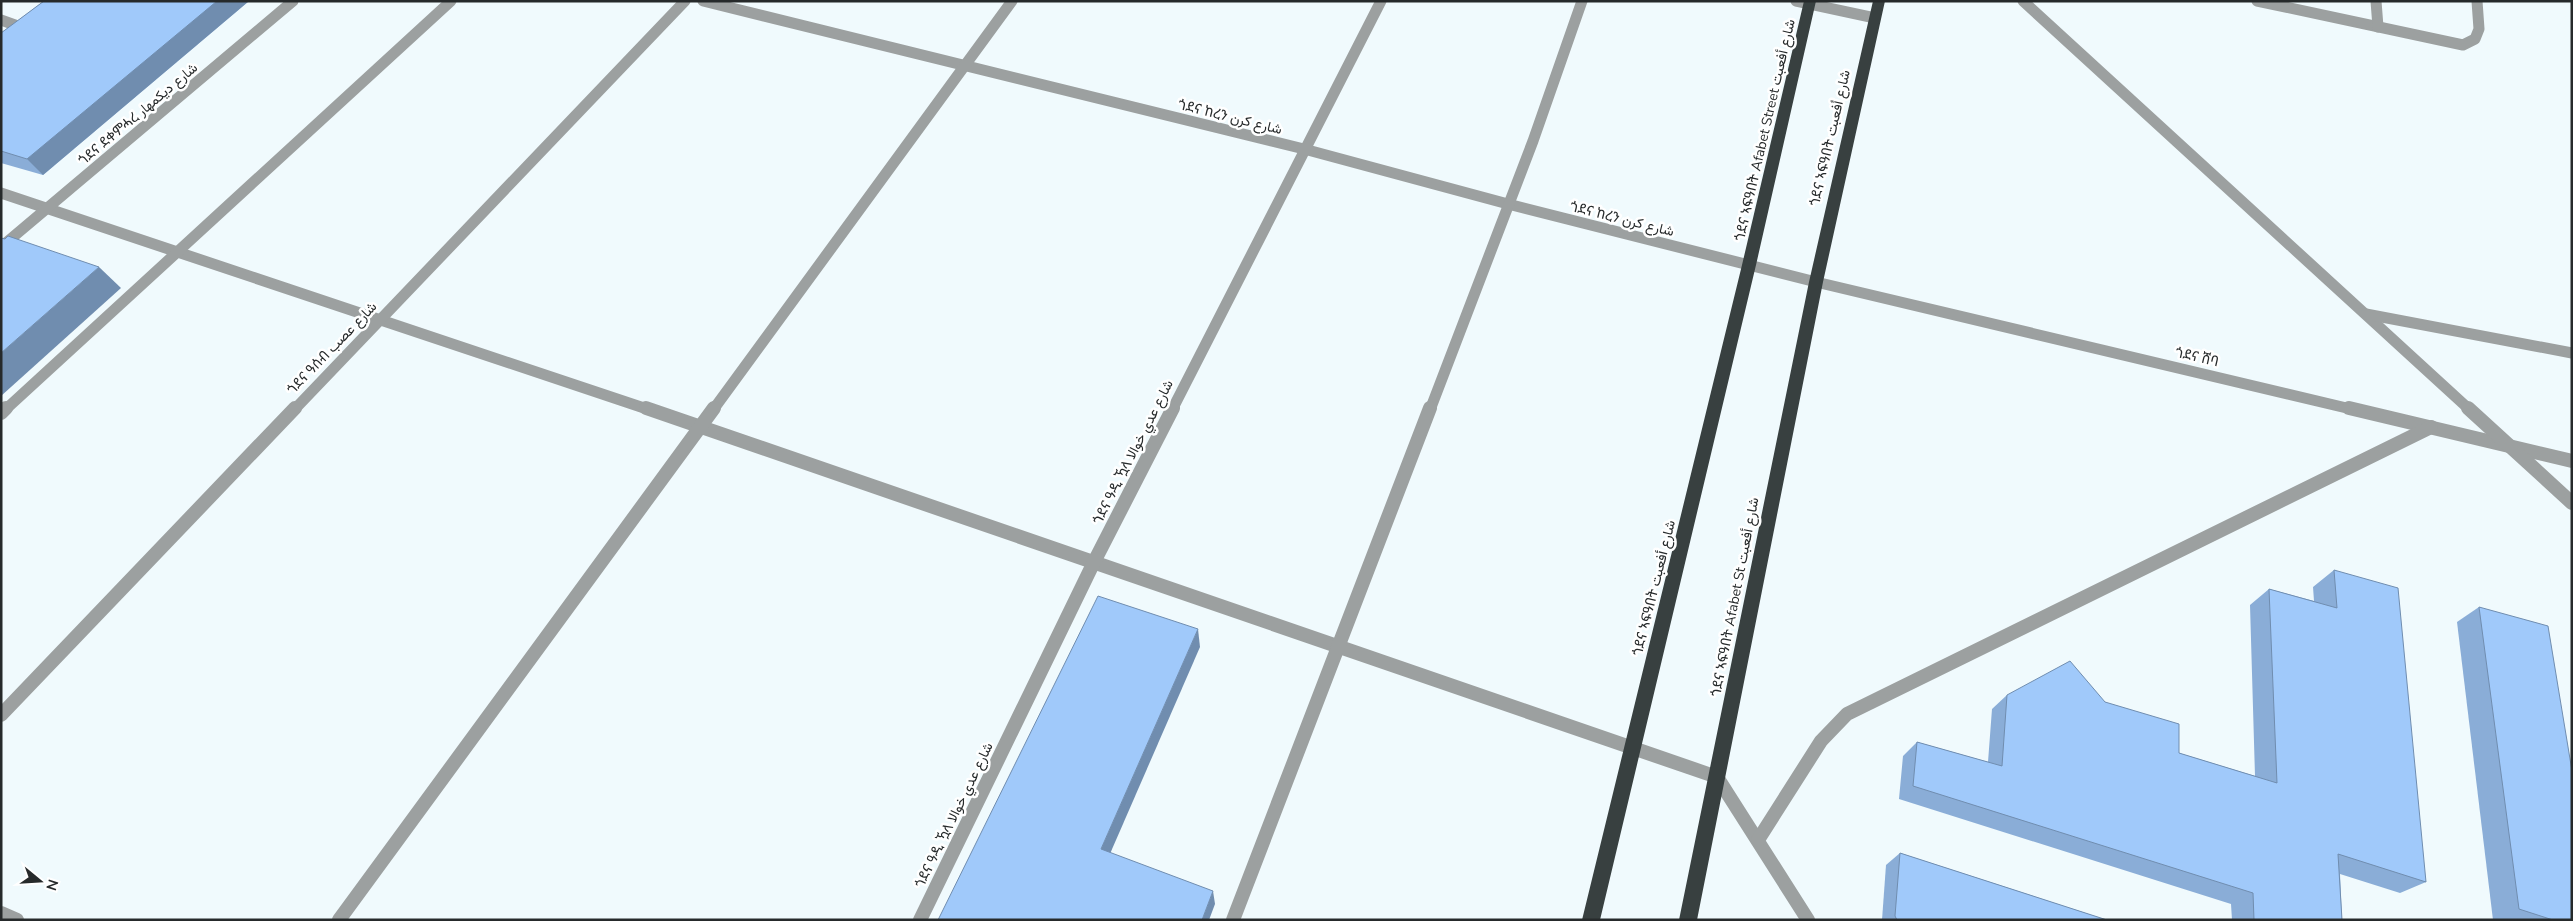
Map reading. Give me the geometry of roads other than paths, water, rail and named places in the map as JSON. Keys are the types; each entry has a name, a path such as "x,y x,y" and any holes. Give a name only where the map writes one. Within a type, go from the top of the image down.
{"highway":[{"name":"ጎደና ኣፍዓበት شارع أفعبت","path":"1816,282 1879,1"},
{"name":"ጎደና ኣፍዓበት Afabet Street شارع أفعبت","path":"1749,265 1810,3"},
{"name":"ጎደና ኣፍዓበት شارع أفعبت","path":"1591,920 1749,265"},
{"name":"ጎደና ኣፍዓበት Afabet St شارع أفعبت","path":"1688,920 1816,282"}],"street":[{"name":"ጎደና ደቀምሓረ شارع ديكمهار","path":"1,247 293,1"},
{"path":"1,413 451,1"},
{"name":"ጎደና ዓሰብ شارع عصب","path":"1,715 684,1"},
{"name":"ጎደና ከረን شارع كرن","path":"703,1 1304,149 1508,204 1816,282"},
{"path":"339,920 702,427 1012,1"},
{"name":"ጎደና ዓዲ ዃላ شارع عدي خوالا","path":"920,920 1093,564 1380,1"},
{"path":"1232,920 1534,141 1582,1"},
{"path":"1796,1 1875,18"},
{"path":"2024,1 2572,503"},
{"path":"2257,1 2463,45 2475,39 2479,29 2477,1"},
{"path":"2376,1 2378,27"},
{"path":"1,20 19,22 1,36"},
{"path":"1,193 702,427 1093,564 1717,777 1808,920"},
{"name":"ጎደና ሸባ","path":"1816,282 2572,461"},
{"path":"2364,314 2572,353"},
{"path":"1758,840 1821,741 1847,714 2342,469 2431,427"},
{"path":"1,913 17,920"}]}
